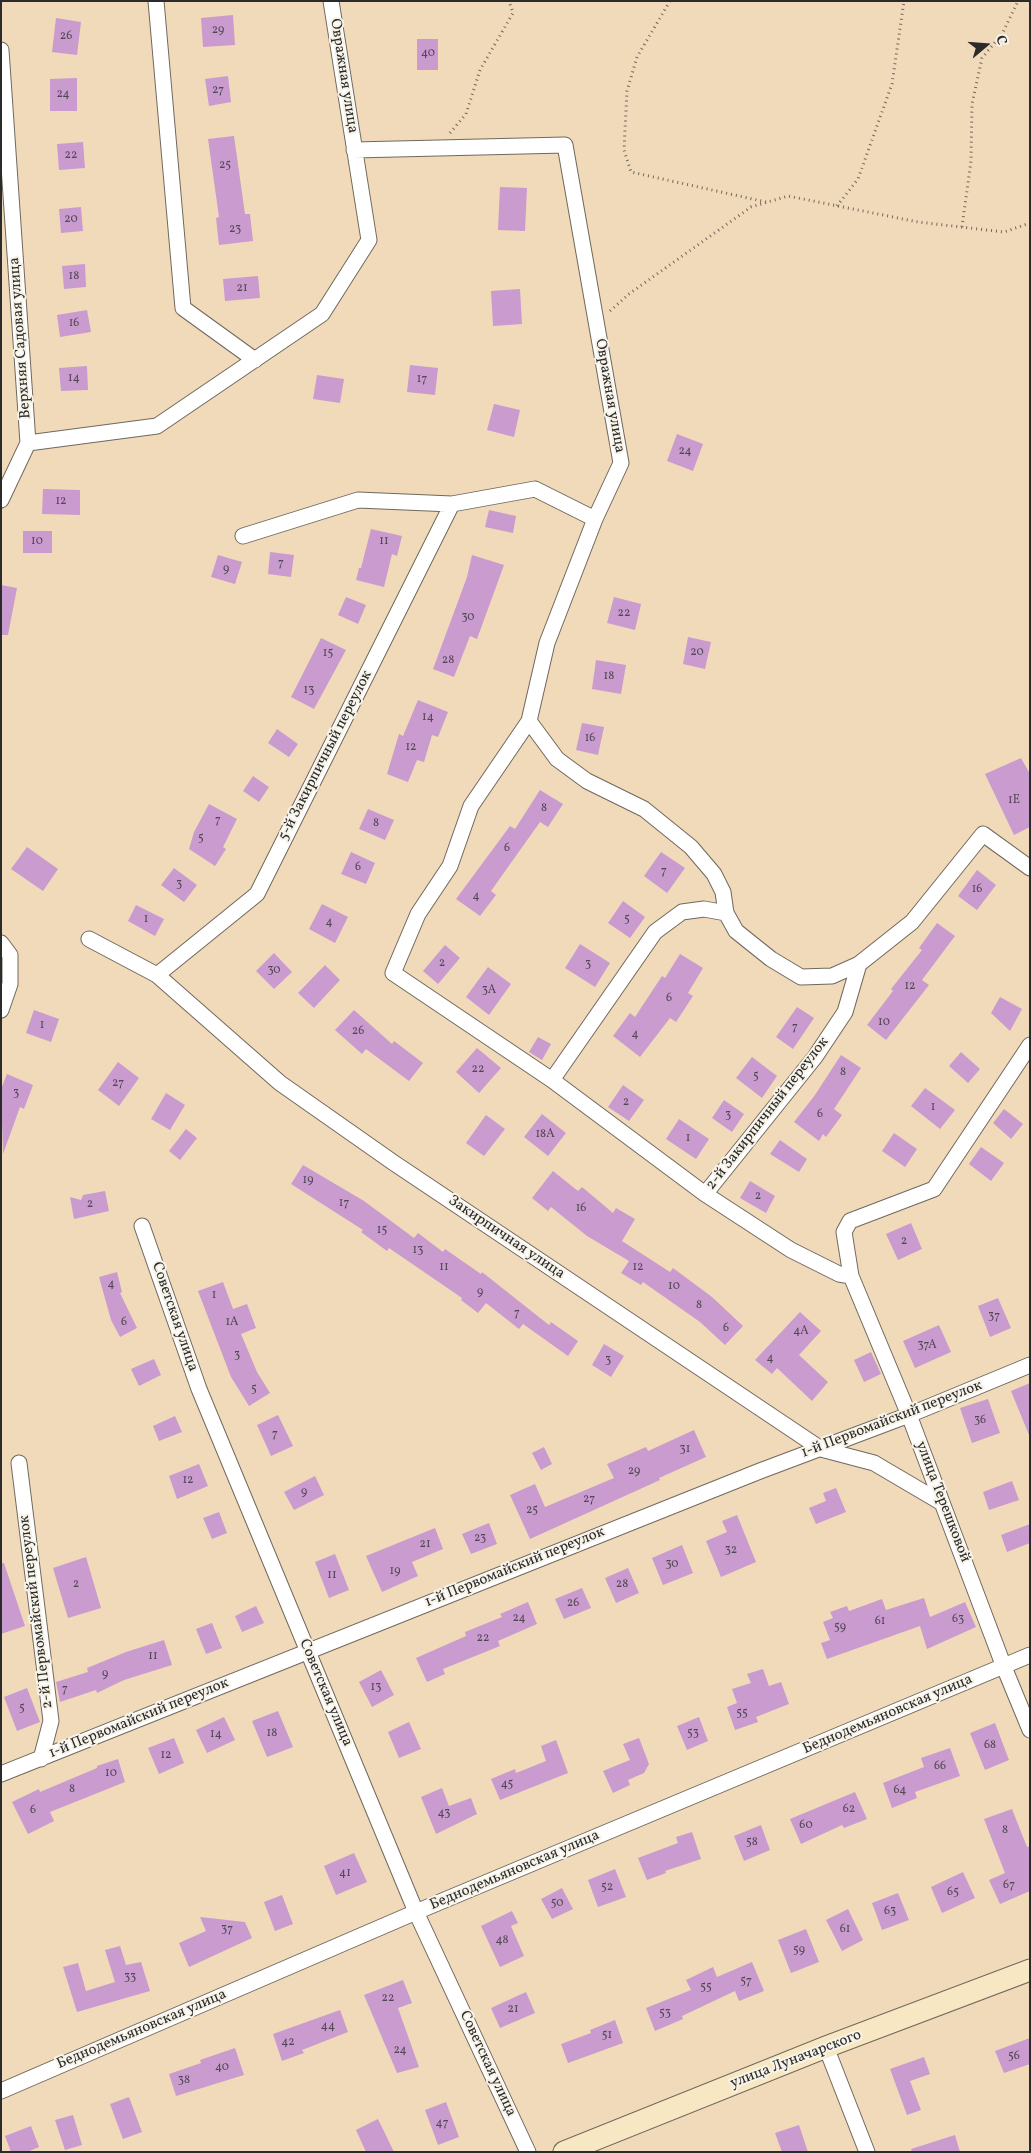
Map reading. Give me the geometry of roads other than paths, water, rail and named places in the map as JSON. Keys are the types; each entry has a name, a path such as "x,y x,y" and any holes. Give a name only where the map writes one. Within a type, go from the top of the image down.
{"main road":[{"name":"улица Луначарского","path":"564,2152 826,2048 1030,1970"}],"street":[{"path":"156,1 184,308 255,360"},
{"name":"Овражная улица","path":"28,443 157,426 322,314 369,240 331,1"},
{"name":"Верхняя Садовая улица","path":"1,50 28,443 1,500"},
{"name":"Овражная улица","path":"354,150 565,145 621,463 595,519 547,643 529,721"},
{"path":"243,536 358,500 452,504 535,489 595,519"},
{"name":"5-й Закирпичный переулок","path":"157,975 257,894 452,504"},
{"path":"706,1194 552,1080 393,973 418,914 450,866 472,806 529,721 557,759 587,781 644,810 691,846 714,874 723,892 726,913 736,931 771,959 801,977 832,976 859,964 912,922 984,834 1030,868"},
{"path":"552,1080 655,932 682,912 704,908 726,913"},
{"name":"Закирпичная улица","path":"89,939 157,975 280,1083 394,1163 820,1449 874,1463 942,1503"},
{"path":"1,943 10,955 10,984 1,1010"},
{"name":"2-й Закирпичный переулок","path":"851,1276 839,1274 791,1250 706,1194 815,1056 846,1012 859,964"},
{"name":"улица Терешковой","path":"1030,1045 934,1190 850,1221 844,1232 851,1276 909,1415 1004,1667 1030,1730"},
{"name":"Советская улица","path":"142,1226 200,1389 416,1912 528,2152"},
{"name":"1-й Первомайский переулок","path":"1,1774 752,1474 909,1415 1030,1365"},
{"name":"2-й Первомайский переулок","path":"19,1463 51,1721 41,1759"},
{"name":"Беднодемьяновская улица","path":"1,2091 416,1912 1030,1655"},
{"path":"826,2048 867,2152"}]}
